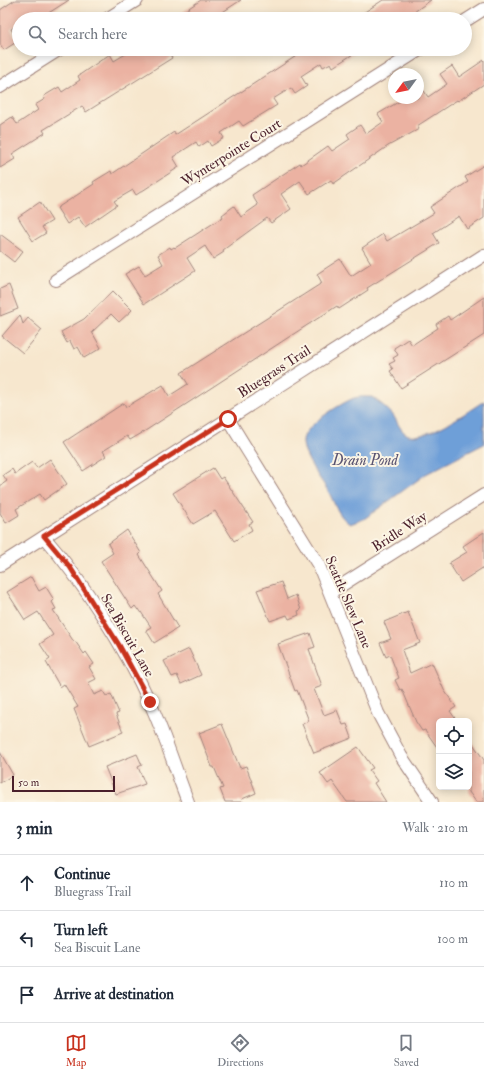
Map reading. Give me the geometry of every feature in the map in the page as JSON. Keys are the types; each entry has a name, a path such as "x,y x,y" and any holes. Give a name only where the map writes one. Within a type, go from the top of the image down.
{"street":[{"path":"118,12 137,0"},
{"path":"472,17 484,9"},
{"path":"0,87 49,56"},
{"name":"Wynterpointe Court","path":"56,280 410,56"},
{"name":"Bluegrass Trail","path":"0,565 484,255"},
{"name":"Seattle Slew Lane","path":"228,419 319,566 331,592 378,713 401,756 432,802"},
{"name":"Bridle Way","path":"331,592 484,494"},
{"name":"Sea Biscuit Lane","path":"44,536 70,567 122,652 150,702 188,802"}],"water":[{"name":"Drain Pond","path":"372,397 391,412 405,433 412,436 422,435 433,431 457,419 484,401 484,444 426,474 364,519 350,524 339,513 327,489 308,459 303,446 303,440 305,434 316,422 340,405 354,398"}],"building":[{"path":"15,0 69,0 50,12 12,12 12,45 4,50 0,44 0,10"},
{"path":"201,0 241,0 223,12 183,12"},
{"path":"383,0 431,0 414,12 365,12"},
{"path":"107,56 111,56 114,61 122,56 171,56 172,58 86,112 82,106 43,130 45,133 12,154 15,159 0,168 0,125 12,117 17,124 38,110 35,105 45,99 44,96 59,87 62,92 80,80 78,76"},
{"path":"296,56 350,56 333,67 331,63 323,67 321,63 301,76 307,86 295,94 291,88 273,99 277,105 243,126 239,121 221,133 224,138 211,146 208,141 199,147 196,142 173,157 179,167 136,195 133,190 114,201 117,205 85,227 78,217 67,224 57,208 94,184 93,182 111,171 112,174 174,132 175,135"},
{"path":"484,60 484,84 417,126 419,129 388,146 333,184 331,180 309,194 300,181 281,194 291,209 271,223 267,218 213,259 205,246 187,258 195,271 144,304 125,274 139,266 145,275 163,264 158,255 170,247 171,249 174,247 175,248 223,217 222,215 234,206 241,217 258,205 252,195 300,163 301,165 328,146 332,151 350,139 347,134 360,125 366,134 383,122 378,114 395,104 424,104 424,91 428,97 447,84 440,74 452,66 459,77"},
{"path":"484,165 484,218 467,229 459,216 433,233 439,243 367,288 368,290 339,309 337,306 142,433 130,440 127,436 103,451 106,456 83,471 64,442 124,403 126,407 163,385 169,396 188,384 181,373 322,283 317,274 340,259 351,276 371,263 362,248 383,234 387,241 434,213 430,207 468,182 465,177"},
{"path":"40,202 52,221 42,227 46,233 33,241 18,217"},
{"path":"0,234 23,251 14,262 0,251"},
{"path":"9,285 18,309 0,316 0,289"},
{"path":"113,291 132,310 119,322 111,314 92,332 101,348 84,358 78,347 74,349 70,341 67,343 61,332 84,319"},
{"path":"484,297 484,335 401,388 390,371 393,369 389,364 395,361 393,358 398,355 394,348 408,339 412,345 438,328 436,324 448,316 450,320"},
{"path":"20,315 23,324 28,318 42,330 23,353 2,336"},
{"path":"50,459 67,484 44,500 40,494 16,509 19,515 6,523 0,513 0,486 7,481 3,475 12,469 15,474 32,462 37,468"},
{"path":"213,468 220,479 223,477 253,522 249,524 252,530 234,541 215,511 193,524 173,493"},
{"path":"127,530 141,553 139,555 162,591 158,594 178,628 154,643 146,630 151,627 139,609 138,610 135,606 132,609 101,561 113,553 108,544"},
{"path":"484,532 484,567 461,582 449,563 467,552 463,546"},
{"path":"31,577 39,591 46,587 54,600 52,602 56,609 53,610 74,642 75,641 84,654 86,652 94,664 89,667 96,679 88,683 94,695 103,691 106,696 111,694 119,713 116,714 123,732 89,746 74,709 78,707 64,684 60,687 46,662 50,659 40,644 53,635 38,612 25,620 7,592"},
{"path":"281,582 287,599 296,595 301,610 298,611 299,615 289,619 287,615 270,621 257,590"},
{"path":"408,612 420,643 402,650 410,673 432,663 444,690 456,707 450,711 455,718 436,718 436,746 425,730 422,731 416,722 402,689 400,690 395,680 399,678 390,655 386,657 380,643 391,639 384,622"},
{"path":"310,633 315,647 309,649 322,686 314,689 324,715 337,710 343,725 347,724 352,738 314,753 302,724 309,721 297,690 295,691 278,644"},
{"path":"189,649 201,675 181,684 177,675 172,677 164,661"},
{"path":"222,724 240,768 246,766 256,793 242,799 243,802 225,802 220,789 223,788 214,767 212,767 199,733"},
{"path":"472,742 484,760 484,802 476,802 469,790 472,790"},
{"path":"358,747 373,768 369,770 377,781 374,783 386,802 347,802 332,781 328,784 320,773"},
{"path":"0,752 13,775 0,783"},
{"path":"137,754 142,765 138,767 145,784 116,794 105,767"}],"route":[{"path":"150,702 119,645 70,567 44,536 228,419"}]}
